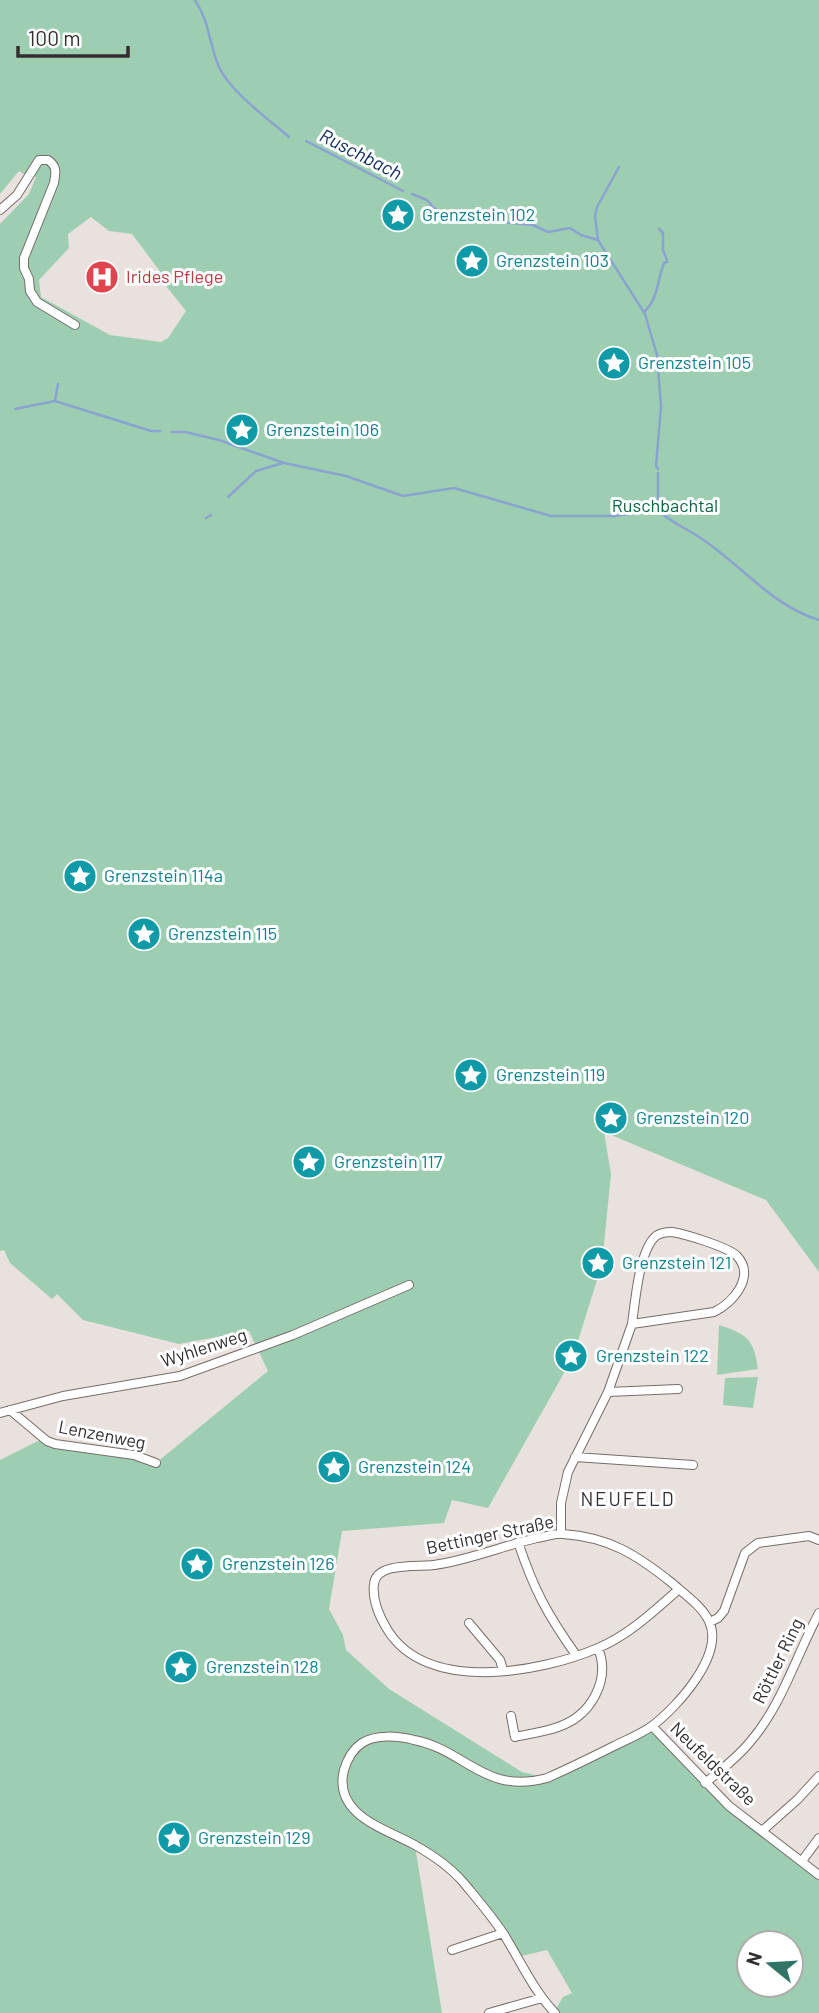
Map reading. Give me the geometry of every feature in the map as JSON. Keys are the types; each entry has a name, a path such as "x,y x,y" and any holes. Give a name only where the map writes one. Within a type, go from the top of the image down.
{"street":[{"path":"0,210 17,195 39,160 48,160 54,164 54,183 24,258 24,268 30,291 37,302 75,325"},
{"path":"561,1533 563,1487 608,1392 632,1324 640,1273 650,1243 657,1236 672,1232 727,1249 737,1255 742,1263 744,1276 740,1289 723,1307 714,1312 632,1324"},
{"name":"Wyhlenweg","path":"0,1413 62,1396 180,1376 293,1335 410,1284"},
{"path":"608,1392 678,1390"},
{"name":"Lenzenweg","path":"10,1410 47,1441 55,1444 134,1455 156,1463"},
{"path":"575,1457 693,1465"},
{"name":"Bettinger Straße","path":"503,1670 454,1670 427,1663 411,1655 399,1645 383,1622 376,1606 376,1578 384,1570 435,1565 561,1533 607,1543 635,1554 679,1589 702,1610 710,1622"},
{"path":"555,2013 542,1998 503,1933 450,1869 414,1845 365,1820 350,1807 345,1797 343,1779 350,1757 362,1743 374,1738 401,1738 430,1745 499,1781 531,1783 564,1771 652,1726 685,1692 702,1670 710,1652 710,1622 724,1611 745,1553 750,1548 758,1543 809,1536 819,1540"},
{"path":"519,1542 531,1583 548,1616 576,1655"},
{"path":"469,1623 500,1660 503,1670 531,1667 598,1648 644,1619 679,1589"},
{"name":"Röttler Ring","path":"705,1783 734,1758 765,1721 779,1698 819,1613"},
{"path":"511,1716 515,1737 558,1727 582,1713 596,1695 602,1680 604,1661 598,1648"},
{"name":"Neufeldstraße","path":"652,1726 729,1806 819,1875"},
{"path":"762,1831 819,1776"},
{"path":"802,1861 819,1838"},
{"path":"452,1950 503,1933"},
{"path":"489,2013 542,1998"}],"green space":[{"name":"Ruschbachtal","path":"0,0 819,0 819,1272 766,1200 604,1132 611,1174 602,1264 573,1357 488,1508 452,1500 444,1523 342,1531 329,1609 343,1635 346,1650 389,1689 522,1772 547,1778 652,1726 705,1783 819,1875 819,2013 555,2013 563,1997 572,1993 547,1950 517,1957 462,1880 415,1846 442,2013 0,2013 0,1460 40,1440 156,1463 268,1371 249,1331 179,1344 83,1320 57,1294 52,1299 10,1263 4,1250 0,1251 0,224 29,194 36,177 19,171 0,194","holes":["91,217 109,231 132,234 186,311 168,338 161,342 110,335 41,297 39,280 69,248 68,234"]},
{"path":"719,1325 748,1339 758,1369 717,1375"},
{"path":"758,1377 753,1408 723,1405 725,1378"}],"waterway":[{"name":"Ruschbach","path":"195,0 204,17 219,67 225,76 251,105 289,137"},
{"name":"Ruschbach","path":"306,141 403,191"},
{"path":"598,240 595,216 597,207 619,167"},
{"name":"Ruschbach","path":"412,194 427,200 448,217 533,225 548,232 570,228 581,235 598,240 645,314 657,355 661,406 656,466 658,469"},
{"path":"659,229 663,233 663,250 667,260"},
{"path":"644,312 652,301 664,263 667,262"},
{"path":"55,401 58,384"},
{"path":"15,409 55,401 151,431 160,431"},
{"path":"172,432 185,432 219,440 284,463 346,476 403,496 454,488 551,516 614,516 658,510"},
{"path":"228,497 256,471 283,463"},
{"name":"Ruschbach","path":"658,473 658,510 714,547 770,594 801,613 819,620"},
{"path":"206,518 211,515"}],"place":[{"name":"Grenzstein 102","path":"398,215"},
{"name":"Grenzstein 103","path":"472,261"},
{"name":"Irides Pflege","path":"102,277"},
{"name":"Grenzstein 105","path":"614,363"},
{"name":"Grenzstein 106","path":"242,430"},
{"name":"Grenzstein 114a","path":"80,876"},
{"name":"Grenzstein 115","path":"144,934"},
{"name":"Grenzstein 119","path":"471,1075"},
{"name":"Grenzstein 120","path":"611,1118"},
{"name":"Grenzstein 117","path":"309,1162"},
{"name":"Grenzstein 121","path":"598,1263"},
{"name":"Grenzstein 122","path":"571,1356"},
{"name":"Grenzstein 124","path":"334,1467"},
{"name":"Grenzstein 126","path":"197,1564"},
{"name":"Grenzstein 128","path":"181,1667"},
{"name":"Grenzstein 129","path":"174,1838"}],"district":[{"name":"NEUFELD","path":"628,1499"}]}
